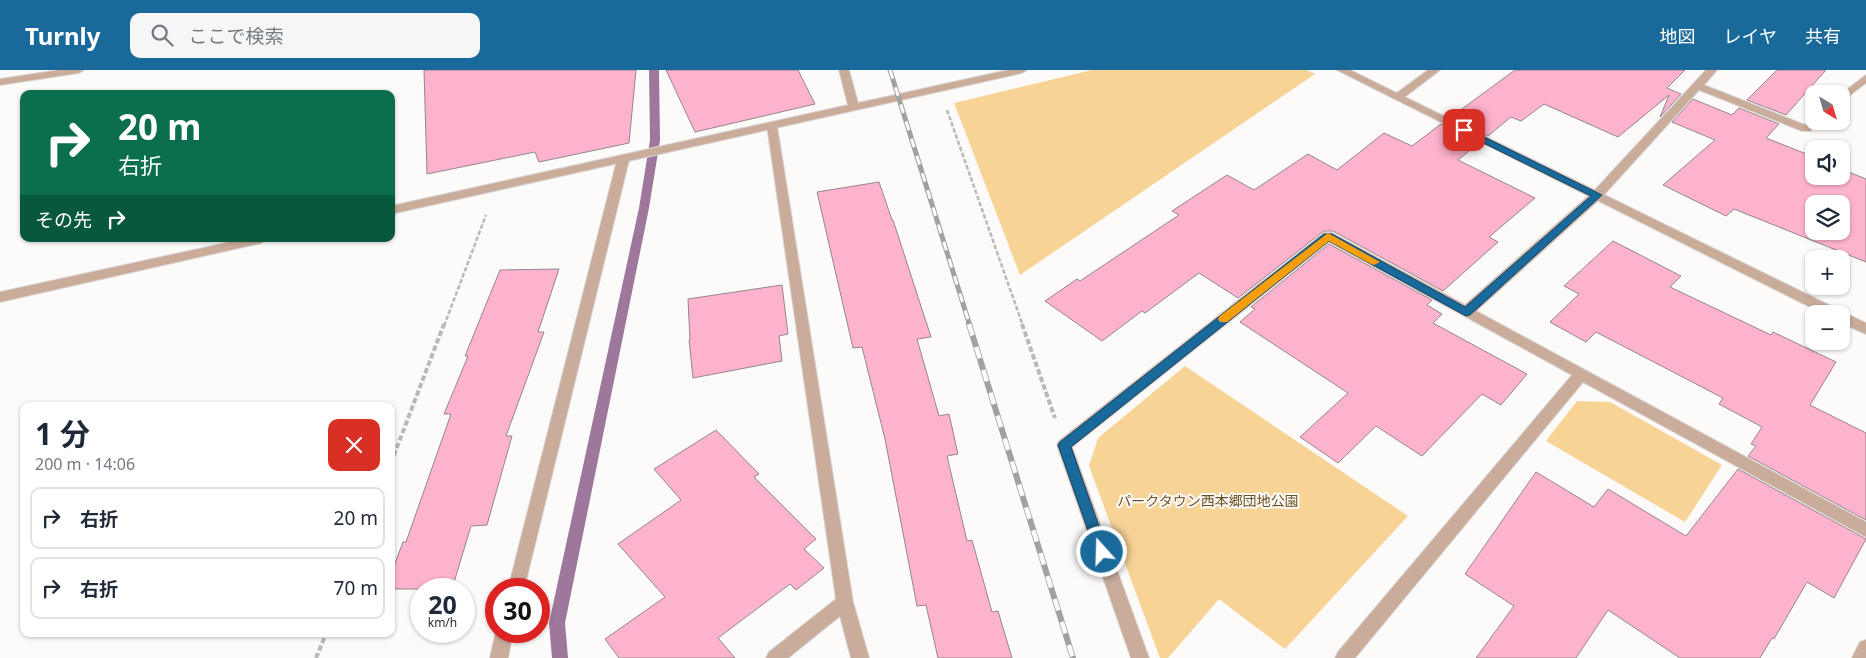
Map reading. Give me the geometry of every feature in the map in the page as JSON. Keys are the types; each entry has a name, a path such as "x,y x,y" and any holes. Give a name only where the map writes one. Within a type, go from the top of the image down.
{"street":[{"path":"0,82 79,70"},
{"path":"844,70 854,107"},
{"path":"395,209 1022,70"},
{"path":"1342,70 1818,305"},
{"path":"1398,97 1436,70"},
{"path":"1466,312 1597,195 1712,70"},
{"path":"1850,91 1866,78"},
{"path":"1698,86 1805,129"},
{"path":"772,126 845,602 860,658"},
{"path":"519,578 623,160"},
{"path":"1140,658 1064,445 1328,236 1866,530"},
{"path":"0,297 248,242"},
{"path":"1850,321 1866,329"},
{"path":"1344,658 1580,375"},
{"path":"775,658 845,602"},
{"path":"498,658 502,643"},
{"path":"1861,658 1866,648"}],"path":[{"path":"938,89 1064,445"},
{"path":"395,452 489,207"},
{"path":"316,658 325,637"}],"green space":[{"path":"1092,70 1307,70 1315,74 1020,275 954,103"},
{"name":"パークタウン西本郷団地公園","path":"1185,366 1408,516 1285,649 1219,599 1168,658 1160,658 1089,466 1098,438"},
{"path":"1577,401 1610,402 1722,465 1685,522 1546,441"}],"building":[{"path":"424,70 636,70 629,143 539,162 535,152 427,174"},
{"path":"666,70 798,70 815,104 695,132"},
{"path":"1515,70 1685,70 1667,88 1681,94 1660,117 1669,95 1618,137 1544,104 1521,121 1511,117 1488,136 1451,117"},
{"path":"1777,70 1826,70 1813,85 1805,85 1805,94 1786,115 1747,100"},
{"path":"1693,99 1732,115 1739,108 1779,124 1766,138 1805,153 1805,185 1850,185 1850,173 1866,179 1866,262 1850,256 1850,250 1836,250 1811,240 1850,240 1850,195 1805,195 1805,238 1734,209 1726,216 1663,185 1715,140 1672,122"},
{"path":"1441,124 1479,143 1458,160 1535,198 1489,237 1498,242 1443,291 1333,231 1324,231 1238,298 1199,273 1145,313 1142,311 1102,341 1045,301 1077,279 1080,281 1179,215 1172,211 1227,175 1254,190 1308,154 1337,170 1384,133 1412,146"},
{"path":"879,182 931,337 917,339 939,416 949,414 958,454 947,456 967,541 972,540 992,612 998,611 1012,658 938,658 926,605 917,606 885,439 862,347 853,348 817,192"},
{"path":"1613,241 1681,276 1670,287 1771,335 1773,332 1805,347 1805,350 1811,350 1836,362 1810,405 1866,433 1866,520 1748,456 1756,446 1751,444 1762,427 1719,404 1723,398 1596,332 1586,342 1550,322 1579,294 1564,286"},
{"path":"1329,244 1432,300 1427,305 1442,314 1433,323 1527,374 1501,405 1482,394 1422,456 1376,426 1338,463 1300,437 1348,393 1240,322 1255,309 1251,307"},
{"path":"559,269 538,332 544,332 506,436 512,436 487,525 471,526 455,578 410,578 410,589 395,589 395,563 403,542 406,542 451,414 444,414 468,356 465,356 500,270"},
{"path":"782,285 788,334 779,336 782,361 693,378 689,340 688,299"},
{"path":"716,430 759,474 754,477 816,539 804,549 824,568 796,590 790,584 718,638 735,658 619,658 605,639 665,597 618,544 681,500 654,469"},
{"path":"1738,469 1866,539 1834,598 1807,582 1774,639 1772,638 1760,658 1680,658 1608,610 1576,658 1476,658 1514,606 1465,574 1536,472 1594,507 1608,489 1686,536"}],"waterway":[{"path":"560,658 557,623 644,208 655,140 654,70"}],"railway":[{"path":"890,70 970,326"},
{"path":"969,324 1073,658"}],"slow traffic":[{"path":"1224,319 1328,236 1374,262"}],"route":[{"path":"1102,552 1064,445 1328,236 1466,312 1597,195 1464,130"}]}
